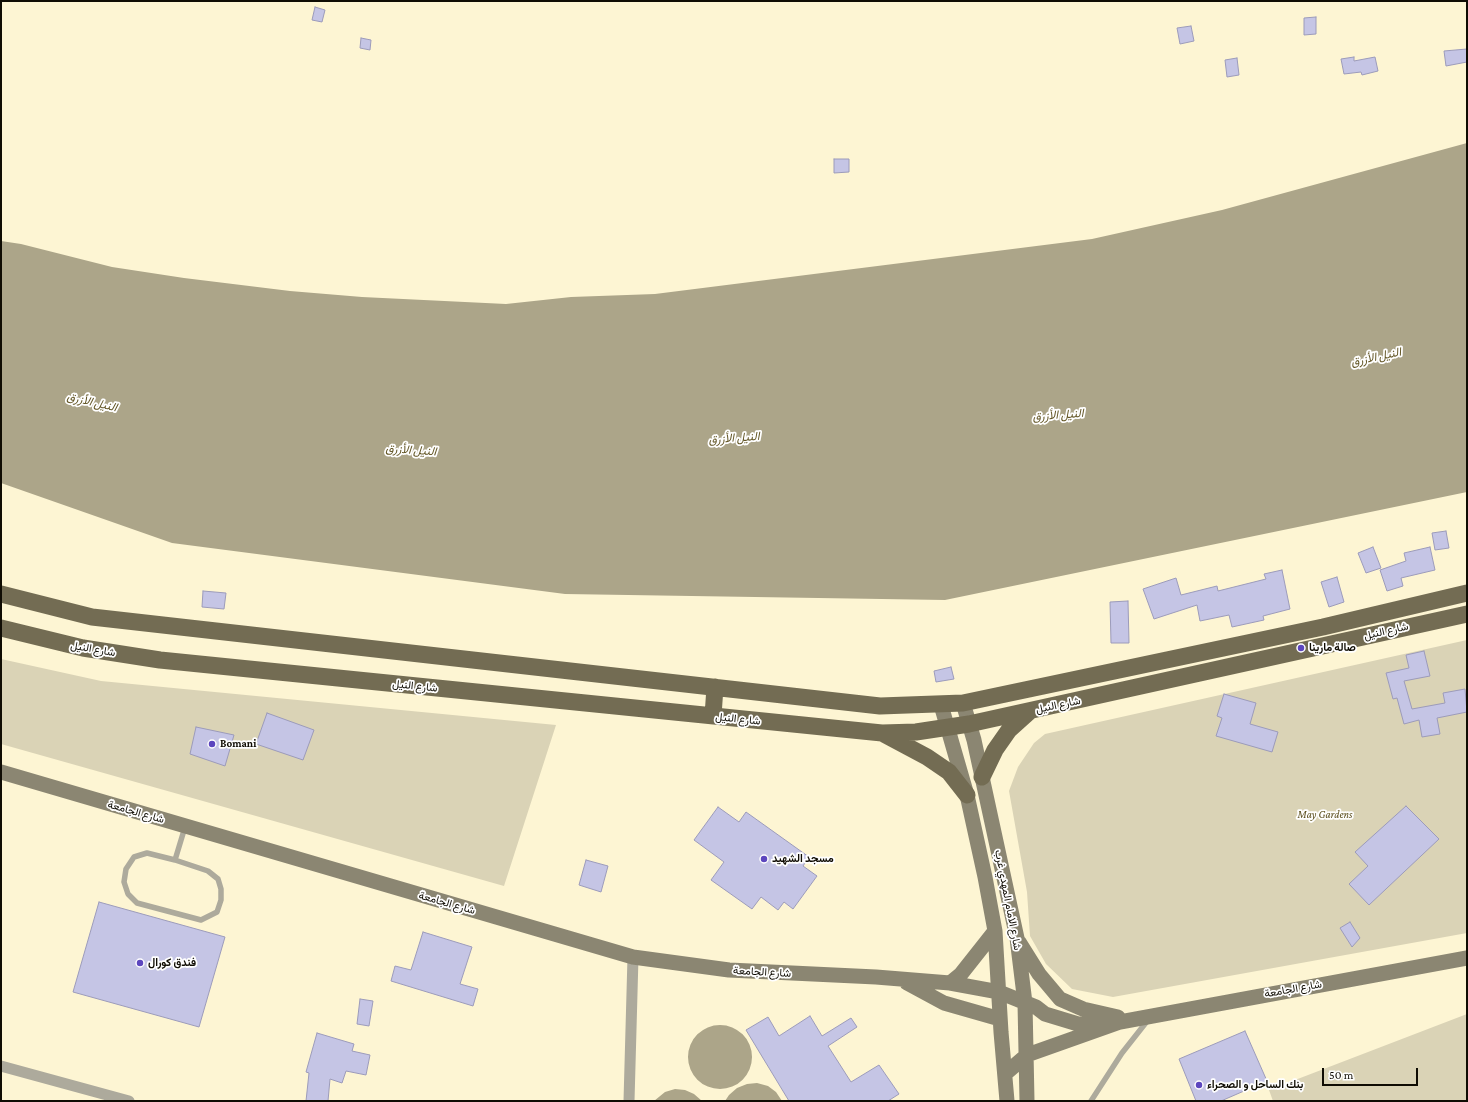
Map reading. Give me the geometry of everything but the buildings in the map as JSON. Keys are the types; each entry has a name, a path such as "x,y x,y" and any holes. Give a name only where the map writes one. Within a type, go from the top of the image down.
{"main road":[{"name":"شارع النيل","path":"1,594 92,617 880,706 941,705 963,703 1323,627 1467,593"},
{"name":"شارع النيل","path":"1,628 83,648 160,660 882,733 916,732 970,724 1467,614"},
{"path":"1120,671 1126,690"},
{"path":"713,716 715,687"},
{"name":"شارع الامام المهدي غرب","path":"963,703 970,724 1017,938 1025,1003 1027,1101"},
{"name":"شارع الامام المهدي غرب","path":"941,705 967,795 995,931 1000,1019 1006,1073 1007,1101"},
{"path":"982,777 995,750 1009,730 1031,710"},
{"path":"882,733 927,757 949,772 967,795"},
{"name":"شارع الجامعة","path":"1,772 633,957 729,970 876,977 950,983 999,992 1060,1020 1078,1024 1125,1021"},
{"path":"950,983 964,971 995,931"},
{"path":"1017,938 1039,974 1060,999 1083,1009 1125,1021"},
{"name":"شارع الجامعة","path":"1006,1073 1027,1055 1125,1021 1467,958"},
{"name":"شارع الجامعة","path":"903,980 944,1003 1000,1019"}],"street":[{"path":"629,1101 633,957"},
{"path":"1,1066 129,1101"}],"lane":[{"path":"175,860 186,826"},
{"path":"147,853 175,860 208,872 218,879 221,889 217,912 201,920 136,903 128,894 124,882 125,875 126,869 134,857 147,853"},
{"path":"1091,1101 1122,1053 1151,1015"}],"green space":[{"name":"May Gardens","path":"1467,640 1467,933 1113,997 1072,989 1046,964 1030,936 1027,892 1009,791 1018,767 1034,743 1045,734"},
{"path":"1,659 101,681 556,725 504,886 1,744"},
{"path":"1467,1014 1467,1101 1273,1101 1269,1090"}],"water":[{"name":"النيل الأزرق","path":"1467,143 1467,492 945,600 565,594 172,543 1,483 1,241 21,244 112,267 184,278 290,291 362,297 506,304 571,297 655,294 1092,239 1222,210"},
{"path":"720,1025 738,1031 746,1039 752,1057 746,1075 738,1083 720,1089 702,1083 694,1075 688,1057 694,1039 702,1031"},
{"path":"757,1083 768,1086 776,1092 782,1101 725,1101 737,1088 747,1084"},
{"path":"675,1089 685,1090 694,1094 702,1101 654,1101 665,1092"}],"place":[{"name":"صالة مارينا","path":"1301,648"},
{"name":"Bomani","path":"212,744"},
{"name":"مسجد الشهيد","path":"764,859"},
{"name":"فندق كورال","path":"140,963"},
{"name":"بنك الساحل و الصحراء","path":"1199,1085"}]}
